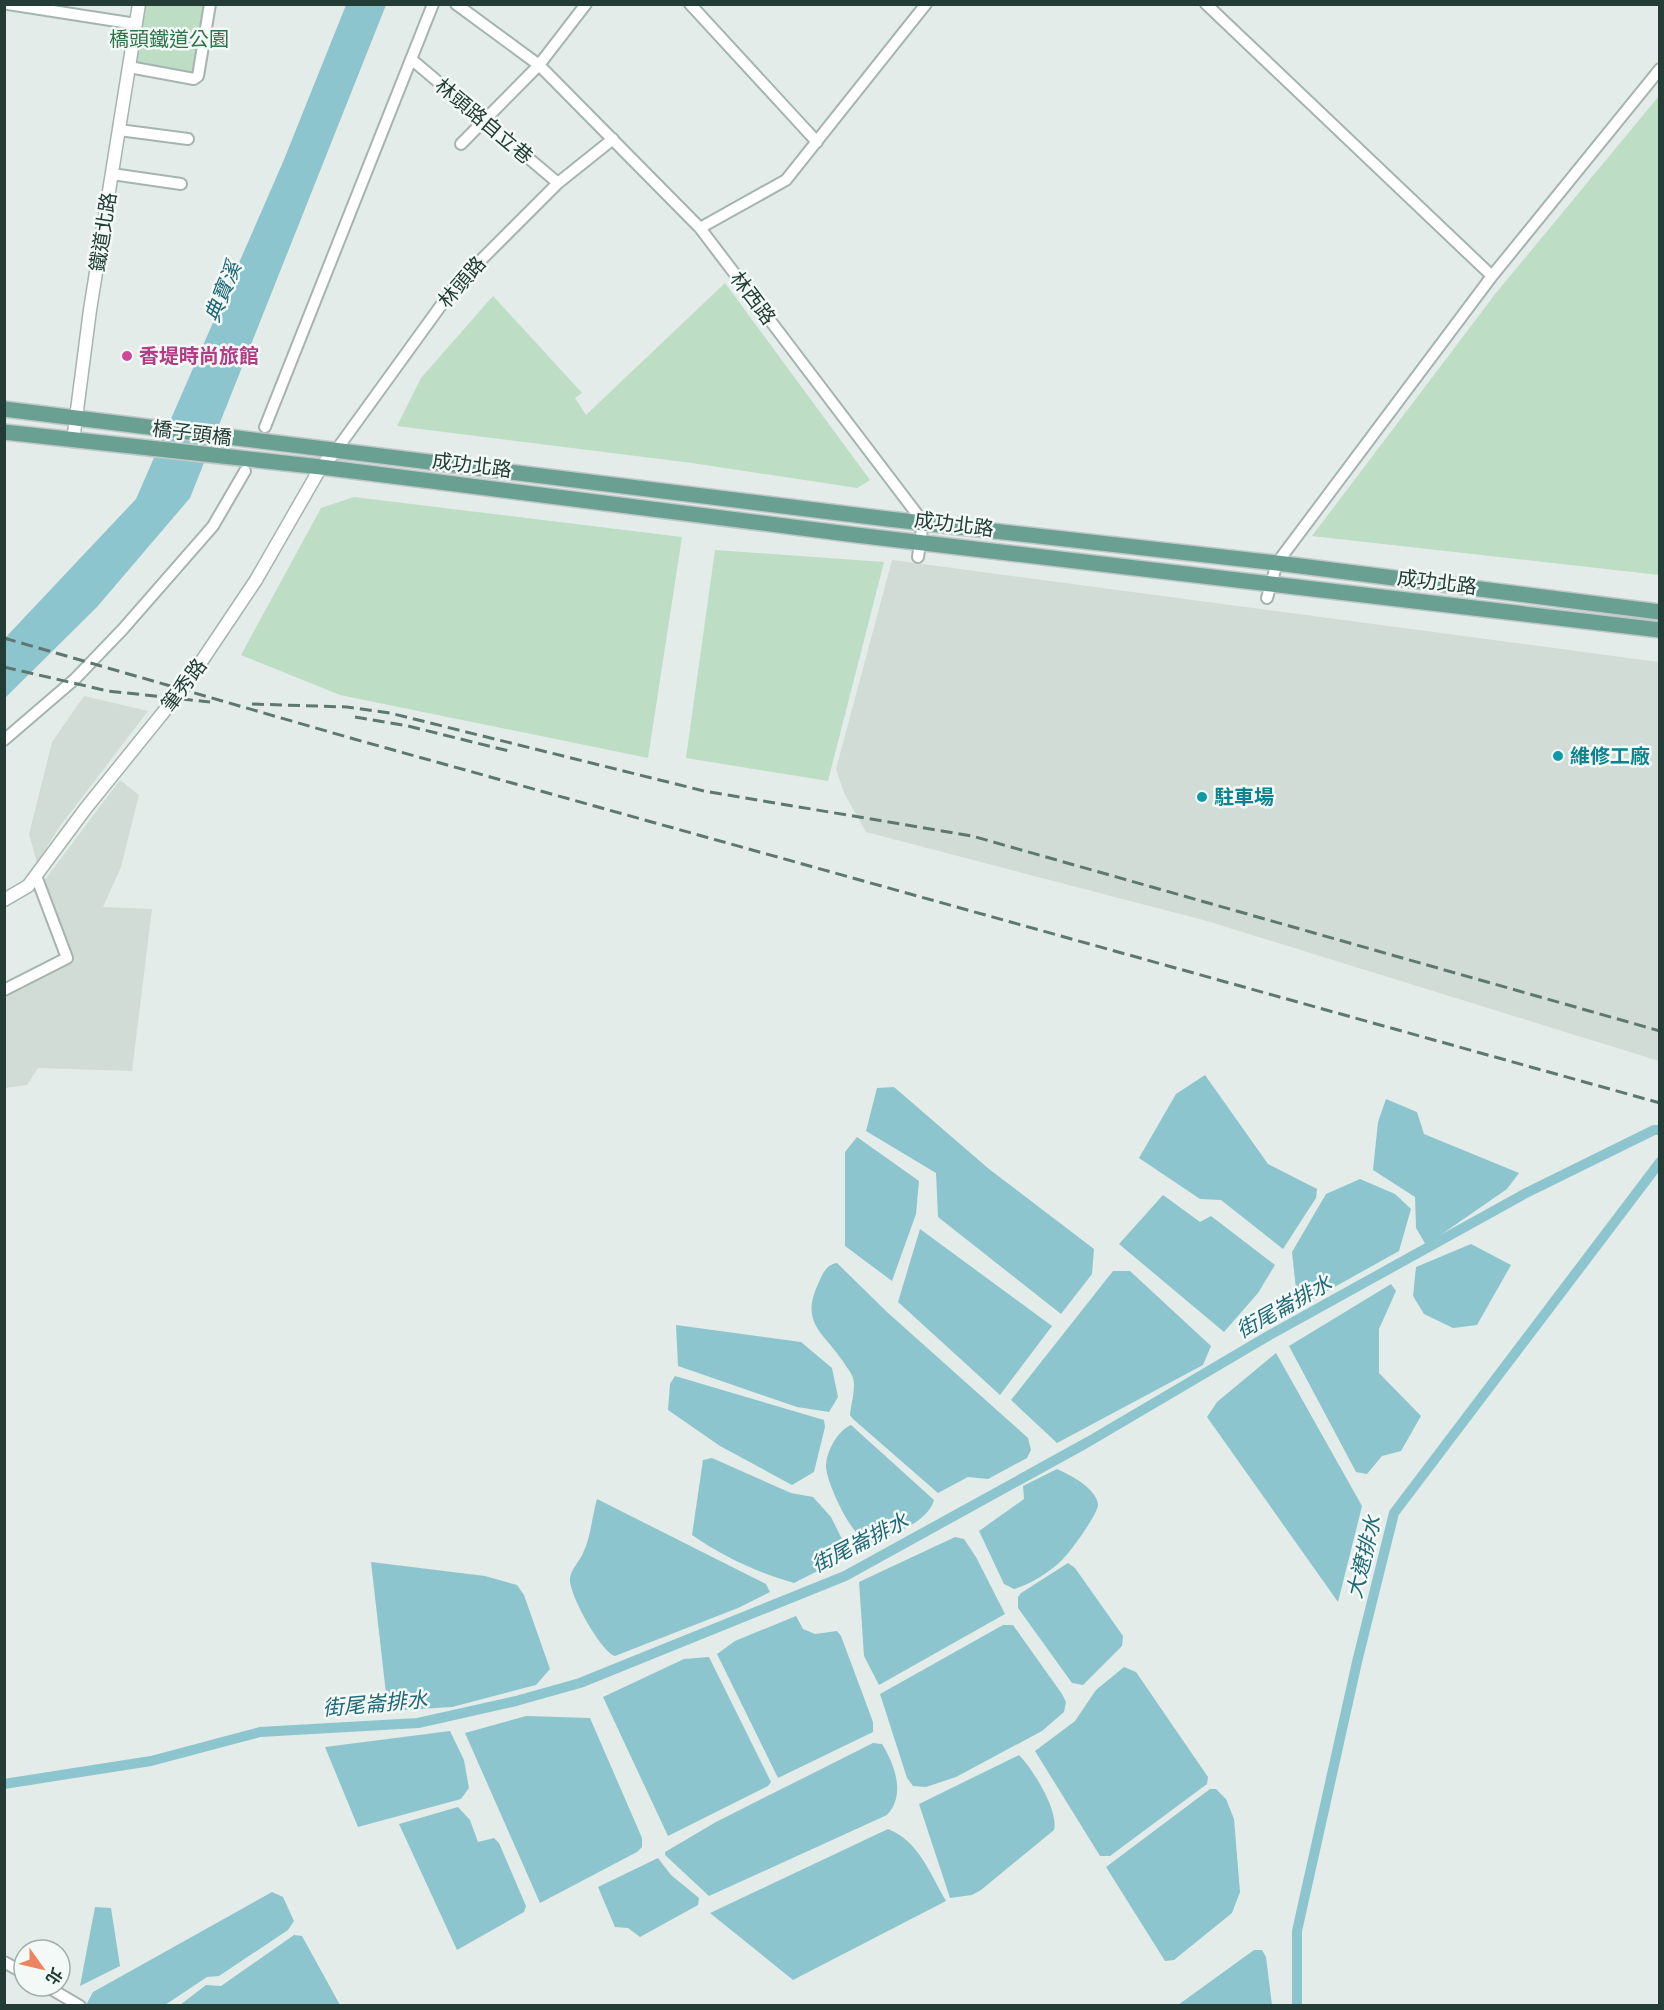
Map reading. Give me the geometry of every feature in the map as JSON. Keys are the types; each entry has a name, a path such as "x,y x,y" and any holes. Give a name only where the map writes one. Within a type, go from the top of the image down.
{"main road":[{"path":"4,409 76,419"},
{"name":"橋子頭橋","path":"76,419 249,440"},
{"path":"4,432 73,441"},
{"name":"成功北路","path":"249,440 1277,563 1659,612"},
{"name":"橋子頭橋","path":"73,441 136,447 244,466"},
{"name":"成功北路","path":"244,466 321,467 920,549 1269,591 1659,630"}],"street":[{"path":"8,4 136,24"},
{"name":"鐵道北路","path":"73,441 139,4"},
{"path":"129,67 194,79 198,76 210,4"},
{"path":"265,427 433,4"},
{"name":"林西路","path":"456,4 539,65 700,228 923,522"},
{"path":"461,144 482,120 539,65 586,4"},
{"path":"690,4 817,142"},
{"path":"700,228 786,180 926,4"},
{"path":"1206,4 1492,276"},
{"name":"林頭路自立巷","path":"411,58 558,183"},
{"path":"1269,591 1277,563 1492,276 1659,69"},
{"path":"119,130 188,139"},
{"name":"林頭路","path":"337,449 454,286 558,183 613,139"},
{"path":"112,174 181,184"},
{"name":"筆秀路","path":"4,900 28,886 86,808 198,669 256,579 321,467 337,449"},
{"path":"4,740 75,678 123,629 213,526 244,466"},
{"path":"920,549 923,522"},
{"path":"4,990 67,958 36,876"},
{"path":"66,1998 80,2006"}],"shaded area":[{"path":"892,560 1659,662 1659,1061 1207,921 866,832 844,793 836,769"},
{"path":"84,696 148,711 58,829 37,863 29,834 52,742"},
{"path":"120,780 139,795 121,867 103,907 152,909 132,1071 38,1068 27,1085 5,1088 4,992 73,961 44,881"}],"green space":[{"name":"橋頭鐵道公園","path":"145,5 205,5 194,73 134,63"},
{"path":"1659,96 1659,575 1312,536 1496,293"},
{"path":"725,283 870,480 857,488 692,463 397,426 421,378 493,296 582,393 575,398 586,415"},
{"path":"354,497 682,537 648,758 340,695 241,655 321,508"},
{"path":"715,550 884,562 828,781 686,758"}],"water":[{"path":"346,5 386,5 190,498 97,607 5,698 5,638 136,499 283,162"},
{"path":"1205,1075 1268,1164 1317,1189 1316,1198 1283,1249 1221,1200 1200,1199 1139,1158 1176,1094"},
{"path":"894,1087 989,1169 1094,1249 1092,1274 1061,1314 938,1217 936,1173 866,1131 877,1088"},
{"path":"1386,1099 1417,1112 1424,1134 1519,1173 1507,1189 1426,1245 1416,1228 1415,1197 1373,1170 1378,1122"},
{"path":"857,1137 919,1181 916,1214 892,1281 845,1246 845,1152"},
{"path":"1360,1179 1395,1194 1411,1209 1399,1251 1313,1299 1296,1289 1292,1252 1326,1194"},
{"path":"1163,1195 1200,1222 1211,1216 1275,1265 1258,1293 1224,1332 1119,1244"},
{"path":"920,1229 1052,1326 1000,1395 898,1302"},
{"path":"1471,1244 1511,1265 1477,1325 1453,1328 1424,1314 1413,1296 1416,1267"},
{"path":"837,1263 887,1312 1028,1438 1031,1450 1027,1458 988,1479 968,1477 938,1493 853,1419 850,1415 854,1391 852,1376 813,1319 813,1297 819,1282 828,1268"},
{"path":"1113,1271 1130,1271 1211,1346 1203,1365 1057,1443 1011,1400"},
{"path":"1391,1284 1396,1291 1379,1329 1379,1373 1421,1416 1401,1451 1382,1456 1367,1474 1356,1472 1289,1346"},
{"path":"676,1325 801,1342 832,1368 838,1397 829,1412 797,1407 678,1366"},
{"path":"1276,1353 1362,1506 1338,1602 1207,1417 1217,1402"},
{"path":"675,1376 824,1420 825,1427 814,1472 792,1485 720,1446 668,1410 670,1384"},
{"path":"851,1425 934,1500 930,1508 917,1521 872,1544 857,1534 850,1524 836,1499 826,1467 833,1443 841,1432"},
{"path":"712,1458 791,1493 813,1497 831,1517 845,1545 841,1559 794,1583 741,1563 692,1535 703,1460"},
{"path":"1057,1469 1088,1487 1096,1498 1097,1509 1083,1533 1061,1561 1039,1578 1014,1589 1004,1584 979,1531 1024,1499 1023,1486"},
{"path":"597,1499 766,1584 770,1592 738,1608 615,1656 602,1644 586,1621 574,1596 570,1578 588,1540"},
{"path":"955,1537 964,1539 976,1557 1005,1614 879,1685 864,1656 859,1582"},
{"path":"371,1562 485,1576 517,1585 524,1595 550,1669 536,1685 452,1707 388,1711"},
{"path":"1068,1563 1075,1568 1123,1636 1122,1646 1083,1685 1072,1683 1018,1608 1018,1597 1021,1593"},
{"path":"796,1616 803,1629 815,1634 837,1631 841,1636 873,1722 873,1732 778,1778 717,1654 735,1641"},
{"path":"1003,1625 1013,1625 1062,1694 1066,1702 1064,1712 1042,1731 956,1777 926,1787 913,1786 907,1778 880,1694"},
{"path":"709,1657 771,1782 768,1786 668,1836 603,1697 684,1659"},
{"path":"1124,1667 1136,1672 1208,1777 1207,1784 1110,1856 1100,1856 1035,1751 1075,1721 1096,1690"},
{"path":"526,1716 590,1718 642,1838 642,1847 637,1852 540,1903 465,1733"},
{"path":"450,1731 464,1760 469,1788 461,1799 358,1827 325,1747"},
{"path":"873,1743 882,1744 891,1761 896,1780 896,1798 887,1815 709,1896 665,1855 665,1852 716,1822"},
{"path":"1019,1755 1038,1780 1049,1802 1055,1822 1054,1830 981,1890 972,1895 950,1898 919,1804"},
{"path":"1210,1789 1216,1789 1226,1799 1234,1819 1240,1892 1232,1913 1174,1960 1165,1961 1106,1867"},
{"path":"458,1807 470,1820 478,1842 494,1838 499,1843 526,1906 524,1912 457,1950 399,1824"},
{"path":"888,1829 899,1834 916,1850 946,1901 793,1980 710,1913"},
{"path":"658,1858 671,1875 699,1898 698,1905 640,1937 628,1928 615,1927 598,1887"},
{"path":"272,1892 283,1897 294,1921 288,1930 219,1976 207,1977 165,2005 86,2005 93,1992"},
{"path":"95,1907 111,1908 120,1966 80,1986"},
{"path":"294,1935 302,1936 340,2005 180,2005 206,1985 221,1986"},
{"path":"1254,1950 1262,1950 1266,1957 1272,2005 1178,2005"}],"waterway":[{"name":"街尾崙排水","path":"4,1784 151,1761 260,1732 418,1723 516,1701 580,1683 845,1576 1088,1442 1268,1336 1526,1193 1654,1130 1660,1130"},
{"name":"大遼排水","path":"1297,2006 1297,1931 1357,1662 1394,1513 1660,1162"}],"railway":[{"path":"4,638 354,739 1660,1103"},
{"path":"4,667 108,691 210,702"},
{"path":"252,704 347,707 390,713 704,791 972,836 1660,1031"},
{"path":"355,717 408,726 513,752"}],"place":[{"name":"香堤時尚旅館","path":"127,356"},
{"name":"維修工廠","path":"1558,756"},
{"name":"駐車場","path":"1202,797"}],"water label":[{"name":"典寶溪","path":"223,292"}]}
